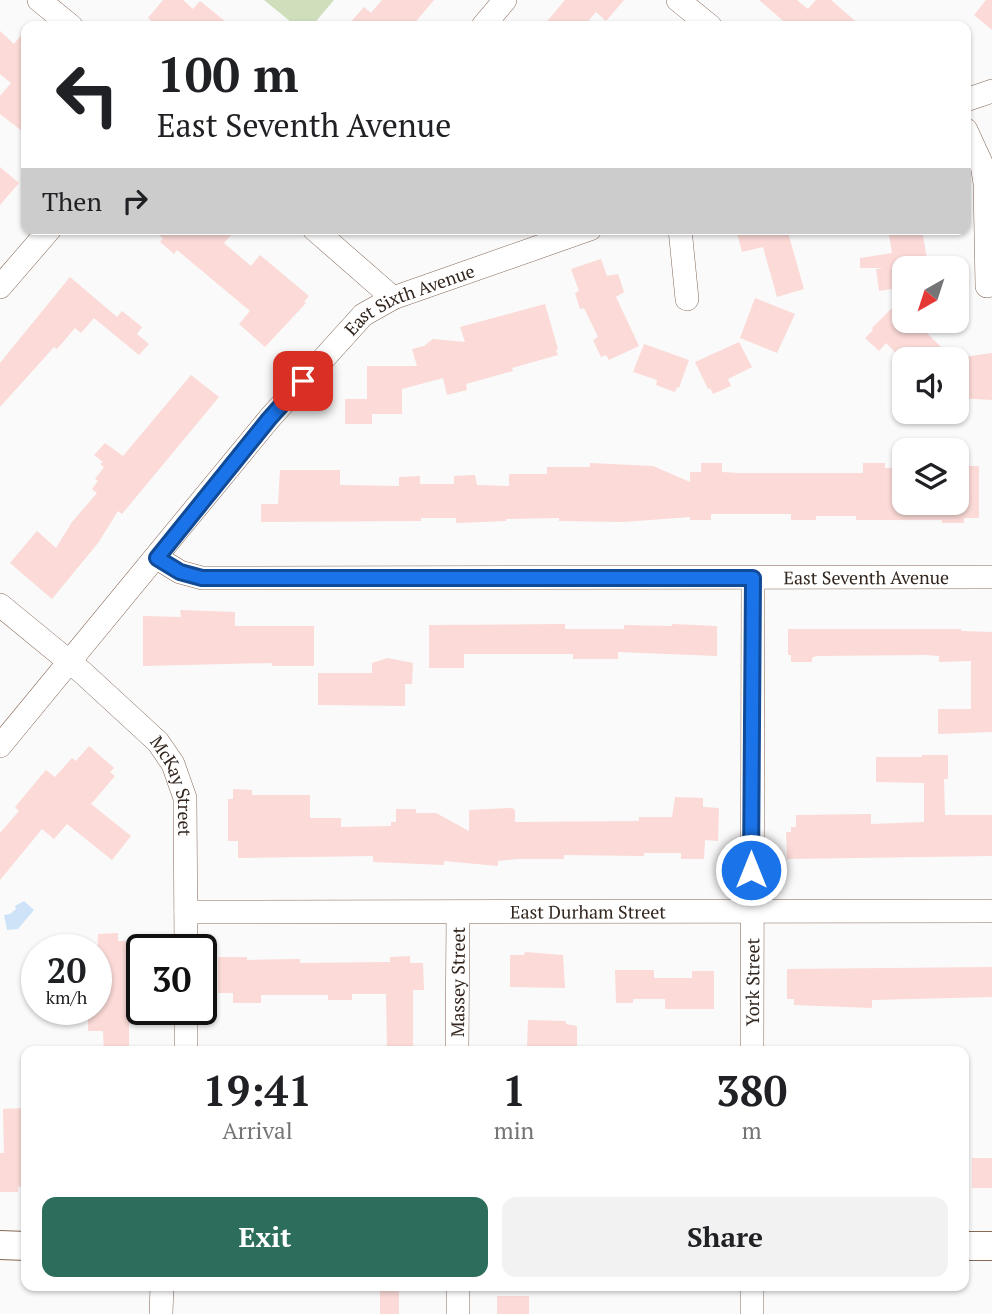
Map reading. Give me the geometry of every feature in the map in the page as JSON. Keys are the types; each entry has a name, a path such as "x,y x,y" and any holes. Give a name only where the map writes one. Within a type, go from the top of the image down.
{"street":[{"path":"39,0 65,21"},
{"path":"487,21 505,0"},
{"path":"678,0 704,21"},
{"path":"971,98 992,91"},
{"path":"971,141 982,165 985,183 987,286"},
{"path":"0,287 45,235"},
{"path":"321,235 393,298"},
{"name":"East Sixth Avenue","path":"0,746 269,419 363,314 393,298 573,235"},
{"path":"681,235 687,299"},
{"name":"East Seventh Avenue","path":"157,558 180,572 202,578 992,577"},
{"name":"York Street","path":"752,1046 753,578"},
{"name":"McKay Street","path":"0,604 158,742 173,764 185,798 186,934"},
{"name":"East Durham Street","path":"186,912 992,911"},
{"name":"Massey Street","path":"457,1046 458,913"},
{"path":"186,1025 186,1046"},
{"path":"0,1245 21,1246"},
{"path":"969,1246 992,1246"},
{"path":"161,1314 162,1291"},
{"path":"458,1291 458,1314"},
{"path":"752,1291 752,1314"}],"green space":[{"path":"264,0 334,0 316,21 290,21"}],"water":[{"path":"24,901 34,910 18,929 7,930 4,915 10,914 16,909 15,906"}],"building":[{"path":"163,0 183,0 193,9 200,1 225,21 151,21 148,18"},
{"path":"382,0 434,0 416,21 351,21 364,7 371,13"},
{"path":"565,0 624,0 606,21 596,12 588,21 547,21"},
{"path":"759,0 797,0 808,9 816,0 831,0 855,21 783,21"},
{"path":"986,0 992,0 992,30 974,15"},
{"path":"0,31 14,44 21,35 21,130 0,114 0,96 11,83 0,74"},
{"path":"0,167 19,183 0,205"},
{"path":"159,235 231,235 224,243 251,266 260,255 309,296 304,302 306,303 265,347 239,324 250,311 177,250 174,254 160,242 163,238"},
{"path":"738,235 789,235 804,289 777,297 763,247 742,252"},
{"path":"889,235 923,235 926,256 892,256 892,289 879,291 876,269 884,268 860,268 860,258 892,253"},
{"path":"601,259 607,276 618,274 624,292 616,297 639,346 609,360 606,355 601,357 593,340 598,337 584,308 580,309 575,293 579,291 571,269"},
{"path":"70,277 117,317 122,311 142,327 137,334 149,344 139,355 94,318 81,333 75,328 57,349 54,347 0,407 0,363"},
{"path":"755,298 795,314 777,353 740,338"},
{"path":"545,304 558,355 466,384 467,390 447,395 443,378 402,389 402,414 372,414 372,424 345,424 345,399 367,399 367,366 417,366 412,349 424,346 433,339 465,342 460,327"},
{"path":"892,308 892,333 927,333 941,347 892,349 886,343 879,351 865,338"},
{"path":"739,342 752,367 728,379 731,386 713,394 695,362"},
{"path":"644,344 689,360 675,392 656,385 657,380 633,372"},
{"path":"992,353 992,400 969,399 969,356"},
{"path":"191,375 219,397 122,514 118,511 98,543 52,599 10,563 37,531 56,548 72,522 97,493 92,489 98,481 95,479 104,467 100,464 103,462 94,455 105,443 123,456"},
{"path":"590,463 653,466 690,482 690,472 701,472 701,463 722,463 722,472 863,473 863,463 885,463 885,468 892,468 892,515 969,515 969,466 979,466 979,518 964,518 964,523 942,523 942,520 856,520 856,516 816,516 816,520 791,520 791,514 711,514 711,520 690,520 690,517 623,522 559,521 559,518 456,523 456,518 421,518 421,521 261,522 261,504 278,504 280,470 340,470 340,485 399,486 399,477 420,476 420,484 454,484 454,476 475,475 477,485 509,486 509,474 547,474 547,467 590,467"},
{"path":"180,610 235,612 235,626 314,626 314,666 272,666 272,663 143,666 143,616 181,617"},
{"path":"565,624 565,629 624,629 624,625 672,624 717,626 717,656 618,652 618,659 573,659 573,654 464,654 464,668 429,668 429,625"},
{"path":"788,629 961,629 992,632 992,732 938,734 938,709 971,709 971,661 939,662 939,656 926,655 816,656 812,658 812,662 791,662 791,655 788,655"},
{"path":"388,658 413,663 412,684 405,684 405,706 318,705 318,673 372,673 372,663"},
{"path":"89,746 114,768 110,772 115,776 91,804 131,836 112,860 67,824 54,839 42,829 0,880 0,833 19,811 15,807 46,770 55,777 72,758 76,761"},
{"path":"948,755 948,779 944,779 945,815 992,815 992,856 787,859 786,832 791,832 791,827 796,827 796,815 871,814 871,824 924,822 924,783 876,782 876,757"},
{"path":"233,789 252,790 252,795 310,795 310,818 341,818 341,827 391,826 391,822 396,822 396,809 416,809 416,813 436,813 469,831 469,810 512,808 515,810 515,822 639,821 639,817 672,817 675,797 703,798 703,807 719,808 718,841 705,840 704,859 681,859 681,853 644,853 644,856 564,855 564,859 498,861 498,866 444,861 444,865 373,862 373,856 238,858 238,841 228,841 228,799 233,799"},
{"path":"118,933 118,941 126,941 126,1025 129,1025 129,1046 104,1046 103,1031 88,1031 88,1025 112,1025 112,934 98,934"},
{"path":"525,952 563,955 565,988 510,987 510,955 524,955"},
{"path":"410,956 410,963 423,963 424,990 413,990 413,1046 387,1046 386,994 352,994 352,1000 328,1000 328,995 261,995 261,1003 233,1003 233,993 218,993 218,957 247,957 247,960 300,959 300,963 390,962 390,957"},
{"path":"992,967 992,997 872,1000 872,1008 794,1005 794,999 787,999 787,969"},
{"path":"615,970 654,970 654,978 692,978 692,971 714,971 714,1009 665,1009 665,999 633,999 633,1003 616,1003"},
{"path":"528,1020 566,1021 566,1024 577,1026 577,1046 527,1046"},
{"path":"21,1108 21,1187 18,1187 18,1192 0,1192 0,1153 4,1153 3,1109"},
{"path":"972,1158 992,1158 992,1188 972,1188"},
{"path":"380,1291 399,1291 399,1314 380,1314"},
{"path":"497,1296 529,1296 529,1314 497,1314"}],"route":[{"path":"303,381 157,558 180,572 202,578 753,578 751,870"}]}
